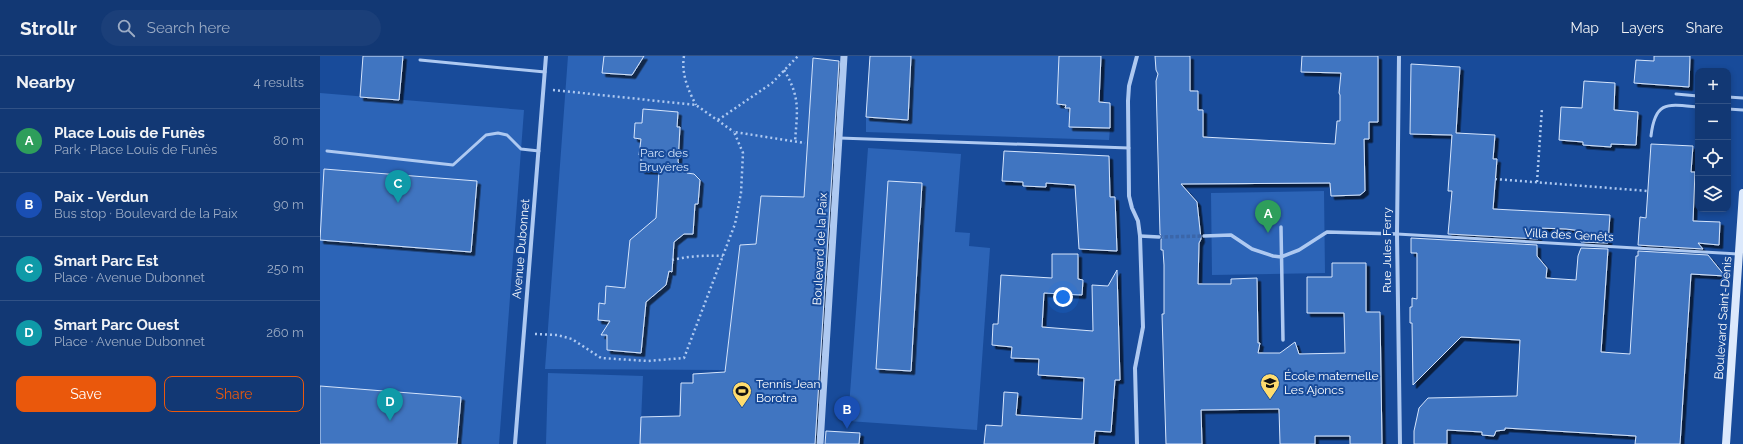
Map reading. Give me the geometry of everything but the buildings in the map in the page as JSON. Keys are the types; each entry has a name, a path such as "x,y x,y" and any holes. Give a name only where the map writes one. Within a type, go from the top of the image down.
{"main road":[{"name":"Boulevard Saint-Denis","path":"1726,444 1743,193"}],"street":[{"name":"Avenue Dubonnet","path":"515,444 546,56"},
{"name":"Boulevard de la Paix","path":"820,444 844,56"},
{"path":"1136,56 1129,86 1129,196 1132,208 1138,221 1140,236 1143,327 1135,368 1137,444"},
{"name":"Rue Jules Ferry","path":"1399,56 1397,234 1400,444"},
{"path":"1281,227 1283,340"},
{"path":"1204,236 1231,235 1252,249 1281,257 1299,250 1327,232 1397,234"},
{"path":"1140,236 1159,236"}],"lane":[{"path":"420,60 545,72"},
{"path":"1676,94 1695,96"},
{"path":"1731,98 1743,98"},
{"path":"1651,136 1653,121 1656,113 1664,107 1671,104 1695,107"},
{"path":"1731,109 1743,110"},
{"path":"327,151 453,165 486,135 498,133 507,135 521,149 539,151"},
{"path":"838,138 1129,148"},
{"name":"Villa des Genêts","path":"1397,234 1739,254"}],"path":[{"path":"684,56 683,64 688,90 696,105 734,132 805,143"},
{"path":"718,120 772,83 798,56"},
{"path":"784,70 793,84 797,103 795,142"},
{"path":"544,90 696,105"},
{"path":"1537,182 1542,108"},
{"path":"524,334 557,335 572,339 601,358 648,361 684,358 735,224 741,193 743,153 734,132"},
{"path":"1496,179 1648,191"},
{"path":"672,260 687,256 724,256"}],"green space":[{"name":"Parc des Bruyères","path":"568,56 813,56 804,197 761,196 756,244 740,245 725,370 545,369"},
{"path":"911,56 1059,56 1057,104 1066,105 1065,108 1070,108 1069,127 1110,128 1109,140 866,132 866,117 908,120"},
{"path":"320,93 524,110 499,444 457,444 461,397 320,386"},
{"path":"868,148 961,154 955,232 970,233 969,246 990,248 977,430 848,421"},
{"path":"1324,191 1325,273 1212,275 1211,193"},
{"path":"548,373 643,376 640,444 546,444"}],"tunnel":[{"path":"1159,237 1204,236"}],"place":[{"name":"Smart Parc Est","path":"398,203"},
{"name":"Place Louis de Funès","path":"1268,233"},
{"name":"École maternelle Les Ajoncs","path":"1270,400"},
{"name":"Tennis Jean Borotra","path":"742,408"},
{"name":"Smart Parc Ouest","path":"390,421"},
{"name":"Paix - Verdun","path":"847,429"}]}
